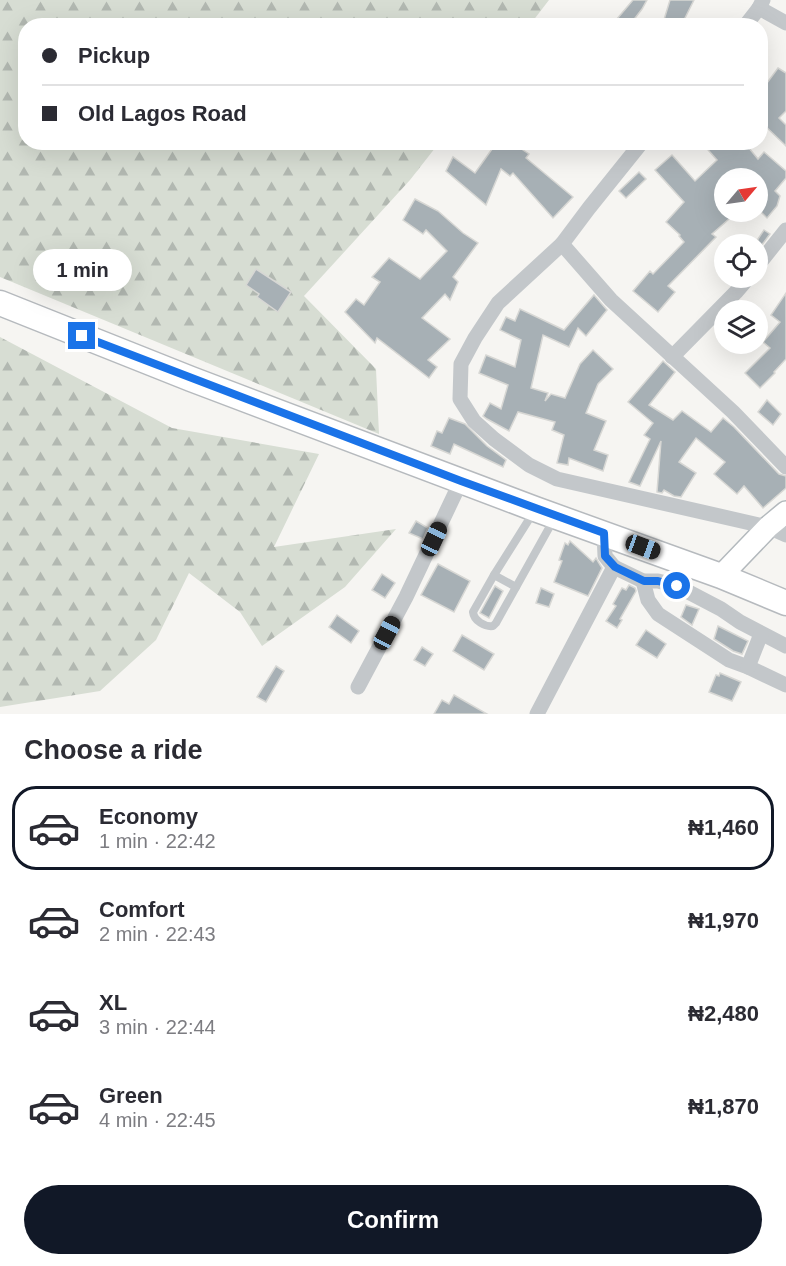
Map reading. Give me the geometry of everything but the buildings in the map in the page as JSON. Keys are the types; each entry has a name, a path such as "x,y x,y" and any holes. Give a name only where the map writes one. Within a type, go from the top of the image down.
{"main road":[{"path":"0,303 191,379 546,513 721,576 786,603"}],"street":[{"path":"750,18 761,2 786,23"},
{"path":"636,150 562,244 498,303 461,364 460,399 474,421 529,465 557,479 777,531"},
{"path":"768,252 786,230"},
{"path":"562,244 611,300 733,412 786,466"},
{"path":"672,357 739,288"},
{"path":"358,687 406,597 461,481"},
{"path":"721,576 777,531 786,512"},
{"path":"604,533 605,556 615,567 644,581 658,581 677,586 786,646"},
{"path":"537,714 615,567"},
{"path":"644,581 648,600 658,614 729,660 786,685"},
{"path":"748,667 761,634"}],"lane":[{"path":"546,513 516,587 496,623 493,626 487,626 477,620 473,612 494,575 546,513"},
{"path":"494,575 516,587"}],"green space":[{"path":"0,0 549,0 535,18 18,18 18,150 434,150 410,180 304,296 376,369 379,434 0,277"},
{"path":"0,337 172,428 319,454 274,547 396,529 345,587 262,646 240,612 189,573 156,640 100,691 0,707"}],"route":[{"path":"82,336 461,481 604,533 605,556 615,567 644,581 658,581 677,586"}]}
